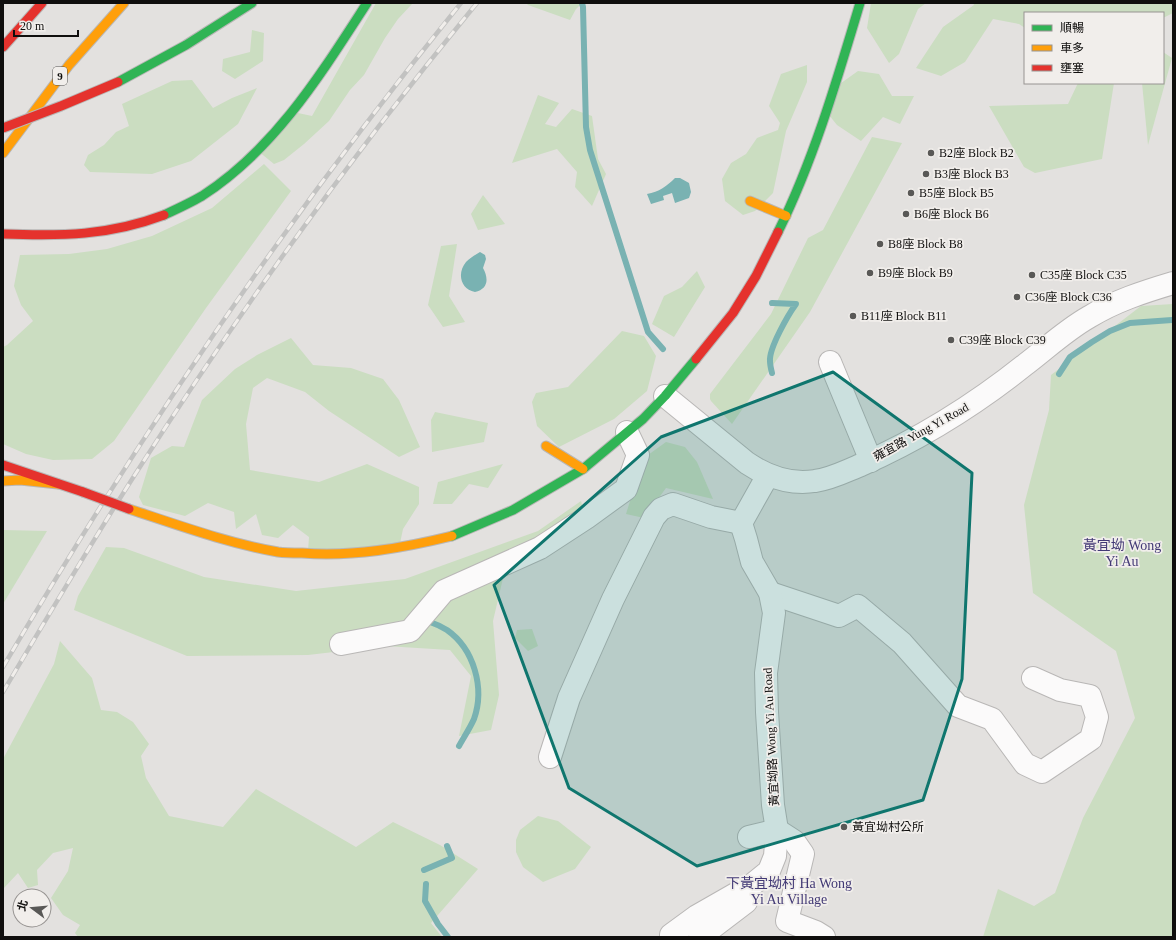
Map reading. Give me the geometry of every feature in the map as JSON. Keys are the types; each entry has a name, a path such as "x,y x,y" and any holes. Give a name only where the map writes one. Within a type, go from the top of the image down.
{"main road":[{"path":"3,47 42,3"},
{"name":"9","path":"3,153 69,65 124,3"},
{"path":"3,128 75,102 118,82 192,42 252,3"},
{"path":"3,234 78,234 121,229 167,214 192,202 222,183 255,155 303,99 367,3"},
{"path":"3,465 232,542 279,552 325,555 378,551 423,543 458,534 513,510 582,469 643,419 665,396 733,313 756,276 786,216 829,106 860,3"},
{"path":"750,201 786,216"},
{"path":"546,446 582,469"},
{"path":"3,482 20,480 58,484"}],"street":[{"name":"雍宜路 Yung Yi Road","path":"665,396 747,463 768,475 786,481 800,482 829,479 912,440 945,421 990,392 1027,364 1062,334 1088,317 1124,299 1145,291 1173,284"},
{"path":"830,362 871,460"},
{"path":"341,644 410,631 444,590 540,548 586,518 626,489 638,455 627,432"},
{"path":"550,758 569,698 613,599 654,517 661,509 673,504 711,517 741,523 768,475"},
{"name":"黃宜坳路 Wong Yi Au Road","path":"671,935 698,916 753,884 769,871 784,834 773,805 767,712 766,668 774,613 770,593 752,562 741,523"},
{"path":"770,593 839,616 858,606 902,644 958,706 992,719 1026,764 1042,772 1091,739 1097,717 1090,696 1060,690 1032,678"},
{"path":"750,837 784,834 794,841 803,854 787,921 816,932 824,937"},
{"path":"700,937 752,898 781,882 790,862 784,834"}],"highlighted area":[{"path":"833,372 972,473 962,679 923,800 697,866 569,788 494,585 661,437"}],"green space":[{"path":"376,3 413,3 398,19 385,38 364,75 350,90 329,121 284,160 274,164 253,147 298,113 312,116"},
{"path":"526,3 582,3 576,9 570,20"},
{"path":"871,3 926,3 918,9 899,54 889,63 867,28"},
{"path":"973,3 1173,3 1173,13 1164,18 1164,12 1024,12 1024,27 1019,24 993,19 965,62 941,76 916,68 943,27 974,5"},
{"path":"252,30 264,33 263,61 235,79 222,71 223,59 250,52"},
{"path":"1164,53 1172,58 1148,145 1142,84 1164,84"},
{"path":"807,65 807,82 786,131 773,193 755,211 743,215 725,201 722,179 731,163 746,154 757,138 778,130 780,123 769,106 781,74"},
{"path":"858,71 879,74 892,96 914,96 900,124 883,117 861,141 837,125 829,115 837,86"},
{"path":"192,80 213,108 232,98 257,88 238,124 191,161 152,174 90,172 84,165 88,155 104,145 116,132 129,126 122,104 172,81"},
{"path":"1078,84 1114,84 1102,159 1035,173 1024,167 989,106 1068,104"},
{"path":"538,95 559,103 545,124 556,127 572,109 592,116 598,159 606,174 592,206 575,187 577,172 557,149 512,163"},
{"path":"872,137 902,143 810,312 732,424 711,401 710,394 771,314 808,238 823,230"},
{"path":"264,164 291,191 206,308 114,441 92,459 53,460 26,454 3,444 3,347 33,321 21,305 14,286 20,255 69,254 107,249 152,236 212,208"},
{"path":"483,195 505,224 478,230 471,214"},
{"path":"457,244 449,296 465,322 443,327 428,305 441,246"},
{"path":"697,271 705,287 674,337 652,324 664,296 682,287"},
{"path":"1173,304 1173,937 983,937 998,889 1034,906 1055,893 1083,818 1135,718 1116,651 1033,593 1024,505 1049,410 1051,375 1141,306"},
{"path":"622,331 644,336 656,356 647,391 614,419 559,447 537,426 532,402 536,393 568,387"},
{"path":"291,338 313,365 351,368 383,379 399,400 420,447 399,457 329,411 305,392 267,378 253,388 246,424 250,470 319,482 367,464 419,487 419,504 403,529 399,548 308,551 309,537 293,525 278,538 262,535 256,514 236,529 234,512 208,503 185,516 143,505 139,497 151,458 172,446 184,447 202,400 235,369 257,355"},
{"path":"435,412 488,423 484,442 432,452 431,420"},
{"path":"666,442 685,447 697,462 713,499 666,488 644,518 626,514 635,485 648,455"},
{"path":"503,464 488,488 469,484 452,504 433,504 438,482"},
{"path":"581,501 587,524 504,574 493,621 499,695 491,730 459,736 471,676 450,650 385,646 308,655 187,656 74,610 78,596 106,547 124,548 204,577 296,591 405,579 538,531"},
{"path":"3,530 47,531 3,604"},
{"path":"532,629 538,646 528,651 515,638 517,630"},
{"path":"60,641 92,678 101,710 117,712 133,722 149,744 141,756 146,778 169,816 223,827 256,789 356,847 393,822 440,845 478,869 431,923 442,937 78,937 75,933 80,925 63,915 52,899 52,896 68,871 73,848 53,853 37,870 38,885 28,888 18,873 4,888 3,759 54,664"},
{"path":"538,816 558,821 591,847 575,869 543,882 523,867 516,852 516,840 520,830"}],"water":[{"path":"675,178 680,178 689,183 691,192 689,198 675,203 672,193 663,196 664,200 651,204 647,194 655,192 669,184"},
{"path":"480,252 485,255 486,259 483,268 487,280 483,289 475,292 466,288 463,284 461,276 463,266 466,262"}],"waterway":[{"path":"582,3 586,127 590,150 648,332 663,349"},
{"path":"772,303 796,304 784,323 773,348 770,361 772,373"},
{"path":"1059,374 1070,357 1110,331 1130,323 1172,320"},
{"path":"430,622 447,630 456,638 470,658 475,670 478,695 477,707 474,719 459,746"},
{"path":"424,870 452,858 447,846"},
{"path":"426,884 425,901 438,924 448,937"}],"railway":[{"path":"3,667 108,495 219,326 337,162 461,3"},
{"path":"3,692 68,582 119,500 175,412 257,292 342,174 386,116 477,3"}],"traffic: fast":[{"path":"118,82 186,45 252,3"},
{"path":"164,215 202,196 228,177 252,156 274,133 314,83 367,3"},
{"path":"778,232 814,148 860,3"},
{"path":"452,536 513,510 583,469 643,419 665,396 696,359"}],"traffic: slow":[{"path":"3,153 69,65 124,3"},
{"path":"750,201 786,216"},
{"path":"546,446 583,469"},
{"path":"3,481 20,480 58,484"},
{"path":"129,509 221,539 284,553 359,553 396,548 452,536"}],"traffic: jam":[{"path":"3,47 42,3"},
{"path":"3,128 118,82"},
{"path":"3,234 45,235 104,231 143,222 164,215"},
{"path":"696,359 733,313 756,276 778,232"},
{"path":"3,465 83,492"},
{"path":"83,492 129,509"}],"place":[{"name":"B2座 Block B2","path":"931,153"},
{"name":"B3座 Block B3","path":"926,174"},
{"name":"B5座 Block B5","path":"911,193"},
{"name":"B6座 Block B6","path":"906,214"},
{"name":"B8座 Block B8","path":"880,244"},
{"name":"B9座 Block B9","path":"870,273"},
{"name":"C35座 Block C35","path":"1032,275"},
{"name":"C36座 Block C36","path":"1017,297"},
{"name":"B11座 Block B11","path":"853,316"},
{"name":"C39座 Block C39","path":"951,340"},
{"name":"黃宜坳村公所","path":"844,827"}],"district":[{"name":"黃宜坳 Wong Yi Au","path":"1122,554"},
{"name":"下黃宜坳村 Ha Wong Yi Au Village","path":"789,892"}]}
